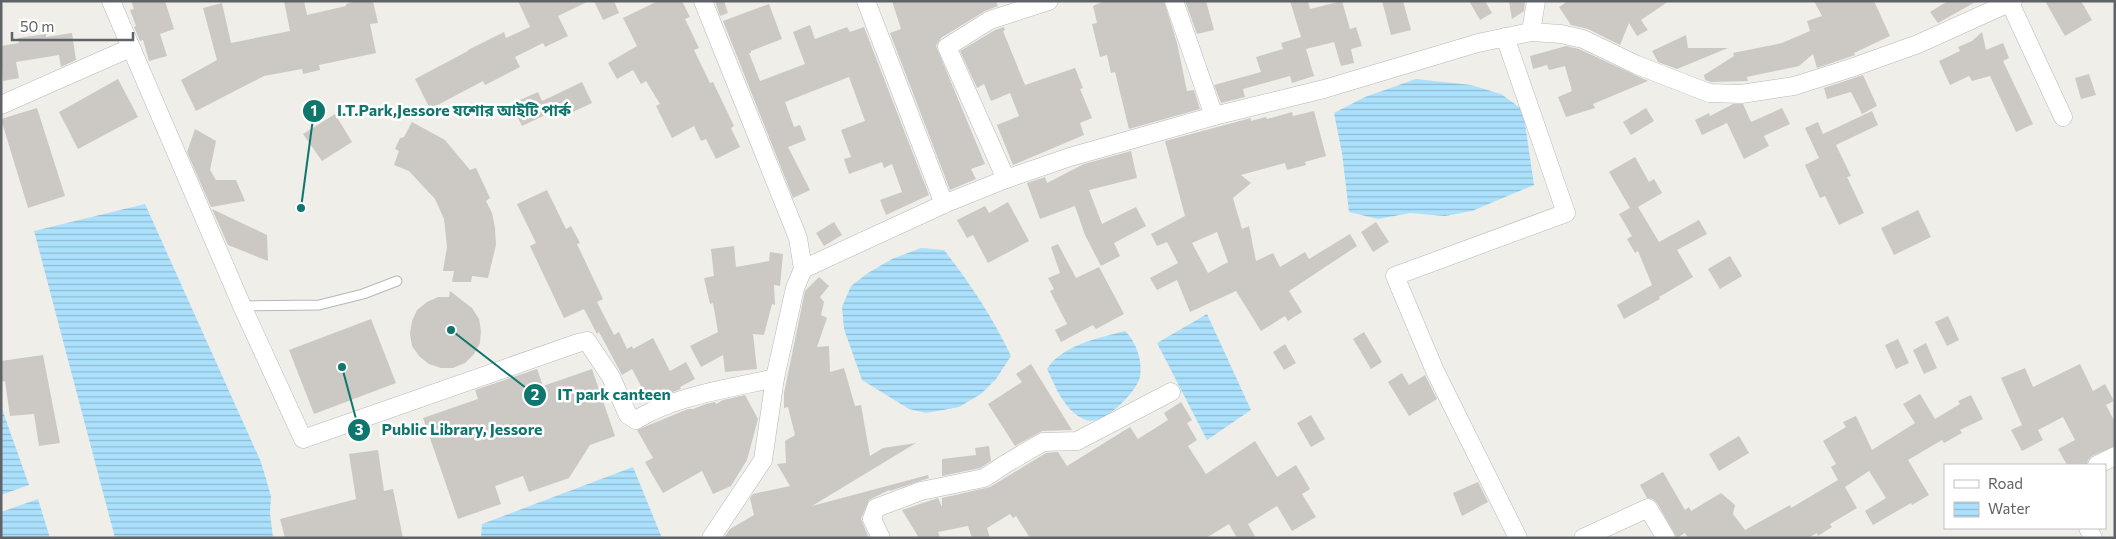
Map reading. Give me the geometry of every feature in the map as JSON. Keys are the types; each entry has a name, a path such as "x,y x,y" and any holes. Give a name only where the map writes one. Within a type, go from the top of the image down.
{"street":[{"path":"110,1 242,306 303,439 587,341 611,377 628,415 636,420 646,413 699,395 775,378"},
{"path":"703,1 798,238 803,269 795,288 775,378 763,460 711,538"},
{"path":"866,1 944,204"},
{"path":"1006,179 947,47 990,20 1049,1"},
{"path":"1174,1 1214,116"},
{"path":"1531,32 1536,1"},
{"path":"803,269 944,204 1006,179 1080,154 1214,116 1324,90 1478,43 1531,32 1561,34 1583,39 1637,65 1709,93 1741,94 1794,86 1851,68 1918,44 2011,2 2063,117"},
{"path":"1505,38 1566,213 1395,276 1435,371 1518,538"},
{"path":"1,106 130,48"},
{"path":"881,538 872,519 876,508 921,491 984,478 1043,442 1076,440 1171,392"},
{"path":"2099,464 2115,456"},
{"path":"1583,538 1648,508 1666,538"}],"lane":[{"path":"242,306 319,305 363,294 397,281"}],"water":[{"path":"1416,79 1471,85 1501,94 1523,110 1534,185 1472,211 1445,216 1410,213 1378,219 1349,212 1342,153 1334,113 1365,97"},
{"path":"145,204 261,462 271,496 270,513 273,538 115,538 34,231"},
{"path":"921,248 944,250 980,301 997,328 1011,356 996,379 981,394 959,407 926,413 909,409 862,380 844,329 842,307 851,286 868,273 892,259"},
{"path":"1207,314 1251,410 1207,440 1157,343"},
{"path":"1125,331 1132,340 1139,358 1141,371 1137,384 1126,399 1110,413 1093,421 1086,420 1072,411 1062,399 1047,369 1071,348"},
{"path":"1,406 29,485 1,495"},
{"path":"633,467 662,538 481,538 482,524"},
{"path":"38,499 50,538 1,538 1,512"}],"building":[{"path":"131,1 165,1 174,29 160,34 167,56 149,61 143,40 140,41 134,27 136,26 130,10 134,9"},
{"path":"284,1 304,1 307,15 346,6 346,4 357,1 373,1 378,23 370,24 376,53 319,65 320,70 303,74 302,69 264,76 196,111 181,80 217,60 203,8 222,3 231,43 290,31"},
{"path":"518,1 589,1 558,16 568,36 545,47 543,43 515,57 520,67 485,85 483,81 430,109 415,79 504,32 506,38 530,27"},
{"path":"594,1 614,1 619,13 603,20"},
{"path":"658,1 682,1 690,17 685,19 699,48 694,50 710,83 713,82 734,126 731,128 740,147 716,159 706,139 701,141 694,126 672,138 656,106 660,104 646,81 641,84 633,70 617,79 608,63 637,46 623,18"},
{"path":"715,1 724,1 728,13 720,16"},
{"path":"892,1 996,1 998,6 985,11 941,38 936,46 985,164 971,169 976,179 950,190 890,33 901,29"},
{"path":"1104,1 1164,1 1177,43 1187,91 1194,90 1200,109 1129,129 1115,72 1111,73 1107,55 1100,57 1092,24 1097,23 1093,6"},
{"path":"1185,1 1206,1 1214,30 1197,34"},
{"path":"1290,1 1308,1 1310,9 1342,1 1350,29 1356,27 1362,46 1351,49 1354,63 1341,66 1334,42 1306,49 1314,76 1292,83 1290,76 1243,89 1245,97 1221,103 1214,85 1261,72 1256,57 1283,49 1281,43 1301,37"},
{"path":"1382,1 1403,1 1411,30 1391,35"},
{"path":"1469,1 1485,1 1492,13 1480,20"},
{"path":"1509,1 1525,1 1524,11 1512,19"},
{"path":"1568,1 1669,1 1641,20 1648,30 1637,36 1629,23 1620,45 1588,29 1571,25 1559,7"},
{"path":"1814,1 1874,1 1890,36 1854,53 1855,55 1817,68 1813,54 1799,66 1747,77 1748,81 1711,82 1705,80 1704,75 1734,56 1733,53 1782,43 1810,31 1807,21 1822,16"},
{"path":"1948,1 1977,1 1938,23 1930,12"},
{"path":"2045,1 2081,1 2092,20 2065,36"},
{"path":"769,4 782,39 749,53 760,81 805,64 793,32 810,25 815,39 847,27 850,32 864,27 929,195 886,215 880,200 902,192 892,164 884,168 882,162 849,174 844,159 851,157 841,130 865,121 849,77 785,102 794,127 800,125 806,140 788,147 810,190 793,198 723,21"},
{"path":"1004,27 1005,30 1003,31 1025,85 1075,68 1083,88 1080,89 1092,118 1080,123 1084,135 1013,165 997,125 1019,116 1010,93 991,101 984,84 977,88 960,51 995,30"},
{"path":"1982,32 1986,50 2003,43 2009,58 2003,61 2033,124 2016,132 1990,76 1972,81 1969,76 1950,85 1939,61 1960,51 1958,47 1972,41"},
{"path":"72,33 76,60 61,67 59,55 16,62 19,78 3,81 1,46 19,43 18,38 46,34 46,37"},
{"path":"1686,35 1688,48 1728,48 1677,69 1658,62 1652,51"},
{"path":"1566,46 1579,49 1648,81 1593,104 1595,108 1566,117 1558,97 1572,91 1565,66 1549,70 1547,65 1533,69 1530,56"},
{"path":"2089,74 2096,95 2081,99 2075,78"},
{"path":"1863,75 1877,106 1862,114 1851,92 1827,99 1824,88"},
{"path":"118,79 138,117 78,149 59,112"},
{"path":"582,82 592,103 566,115 562,107 522,126 511,104 538,92 542,101"},
{"path":"1733,104 1743,104 1751,122 1782,108 1790,124 1764,136 1769,146 1744,159 1727,123 1702,135 1695,120 1709,113 1710,116"},
{"path":"37,108 65,196 28,208 1,119"},
{"path":"1646,108 1654,121 1631,135 1623,122"},
{"path":"1314,111 1326,156 1305,162 1306,165 1287,170 1285,163 1241,175 1251,183 1233,198 1242,229 1249,226 1256,261 1273,253 1280,267 1305,252 1309,259 1350,234 1357,246 1289,291 1302,312 1288,321 1285,316 1261,331 1236,291 1190,312 1177,280 1157,290 1150,278 1178,263 1167,242 1157,246 1151,234 1185,216 1165,141 1251,118 1251,121 1266,117 1267,119 1292,112 1293,116","holes":["1217,232 1228,262 1208,273 1192,243"]},
{"path":"1872,111 1878,125 1836,145 1851,176 1847,177 1864,213 1839,225 1825,196 1820,198 1805,165 1819,158 1805,128 1818,122 1823,134"},
{"path":"335,114 352,142 322,161 303,134"},
{"path":"412,122 445,140 470,170 476,168 490,198 486,201 492,213 495,228 496,245 488,278 472,276 471,282 452,282 454,271 443,271 447,247 444,219 435,199 409,171 394,165 399,151 395,149 400,138 404,137"},
{"path":"195,129 216,141 210,170 216,180 236,180 245,201 211,207 187,152"},
{"path":"1131,151 1137,178 1089,190 1102,224 1136,207 1146,226 1114,243 1120,256 1101,266 1085,235 1075,206 1040,219 1027,183 1045,177 1047,183 1084,164"},
{"path":"1635,157 1649,182 1654,179 1662,193 1638,207 1659,242 1699,220 1707,234 1677,250 1693,277 1659,297 1660,299 1624,319 1617,305 1652,285 1638,251 1635,253 1627,239 1632,236 1619,214 1630,208 1609,172"},
{"path":"547,190 566,229 571,226 580,243 577,244 603,299 597,302 614,335 619,332 627,349 632,346 633,349 653,338 670,371 686,362 695,379 680,387 681,389 649,401 632,369 622,375 599,332 597,334 584,309 564,318 530,246 536,243 517,204"},
{"path":"1008,202 1029,241 988,263 973,235 967,238 957,220 985,206 989,213"},
{"path":"212,209 267,235 268,261 228,245"},
{"path":"1918,210 1931,237 1894,255 1881,228"},
{"path":"834,222 842,235 824,246 816,233"},
{"path":"1376,222 1389,242 1373,252 1361,232"},
{"path":"1058,244 1076,278 1099,267 1124,314 1096,329 1093,325 1061,342 1055,330 1067,324 1050,291 1054,289 1048,278 1060,273 1051,247"},
{"path":"734,246 736,267 769,261 770,252 783,254 780,286 774,285 775,305 772,304 764,335 753,334 757,369 725,372 723,355 701,367 690,346 718,332 713,303 710,304 704,278 714,276 711,249"},
{"path":"1730,256 1742,276 1720,289 1708,269"},
{"path":"819,277 829,286 820,297 824,302 821,315 827,318 817,347 829,346 830,372 844,368 855,406 861,405 870,456 883,448 916,443 812,506 928,475 929,478 889,490 869,500 861,519 869,538 724,538 730,529 754,515 750,498 753,494 790,486 777,464 786,463 785,441 795,435 788,407 784,408 784,393 805,291"},
{"path":"450,291 472,308 479,319 480,343 474,354 465,363 453,368 441,368 429,364 419,356 412,346 410,334 412,321 417,310 427,302 438,297 449,297"},
{"path":"1948,316 1959,340 1947,346 1935,322"},
{"path":"371,319 396,383 314,414 289,350"},
{"path":"1364,332 1382,362 1371,369 1353,339"},
{"path":"1898,339 1909,363 1896,369 1885,345"},
{"path":"1926,343 1937,368 1924,374 1913,350"},
{"path":"1285,344 1296,363 1284,370 1273,352"},
{"path":"43,355 60,443 39,446 34,414 10,416 5,381 1,382 1,361"},
{"path":"1031,364 1072,430 1042,431 1015,446 988,404 1022,382 1016,374"},
{"path":"2080,364 2093,391 2105,384 2114,401 2106,405 2115,422 2115,446 2092,456 2087,464 2066,464 2058,449 2075,440 2063,417 2038,430 2043,440 2022,451 2011,430 2022,425 2001,378 2025,368 2033,387"},
{"path":"537,369 543,386 592,369 615,436 590,445 569,478 529,492 523,476 495,486 501,504 458,519 423,418 478,399 475,390"},
{"path":"1402,373 1409,385 1425,375 1437,399 1409,416 1388,382"},
{"path":"1920,394 1935,419 1960,404 1958,401 1971,395 1983,419 1960,430 1962,433 1944,443 1942,440 1908,460 1929,495 1873,525 1865,511 1886,498 1869,471 1845,487 1857,508 1830,524 1832,527 1818,536 1817,533 1808,538 1688,538 1685,533 1677,538 1657,503 1653,499 1647,498 1640,485 1663,472 1685,510 1689,507 1691,511 1721,493 1735,505 1733,514 1745,530 1790,505 1791,508 1838,480 1831,467 1836,464 1823,441 1846,427 1843,422 1856,416 1872,450 1915,423 1903,404"},
{"path":"745,395 758,419 747,460 731,486 713,494 702,471 663,493 645,462 653,458 637,430 688,409 715,402 716,404 723,400"},
{"path":"1181,402 1192,420 1187,423 1197,440 1188,446 1206,474 1255,441 1277,477 1296,465 1310,489 1302,494 1316,517 1292,531 1277,506 1248,524 1256,538 1237,538 1229,524 1206,538 1030,538 1016,516 1013,518 1010,514 987,528 990,538 972,538 968,526 938,532 940,538 919,538 902,510 938,498 942,507 942,498 990,487 1046,453 1058,452 1067,466 1130,427 1138,439 1168,420 1164,413"},
{"path":"1311,415 1325,439 1311,447 1297,423"},
{"path":"1739,436 1749,453 1719,471 1709,454"},
{"path":"989,446 991,461 980,468 942,476 942,459 976,455 975,448"},
{"path":"378,450 384,491 393,489 403,538 285,538 280,519 356,499 349,454"},
{"path":"1478,482 1488,502 1462,516 1453,493"}],"place":[{"name":"I.T.Park,Jessore যশোর আইটি পার্ক","path":"301,208"},
{"name":"IT park canteen","path":"451,330"},
{"name":"Public Library, Jessore","path":"342,367"}]}
